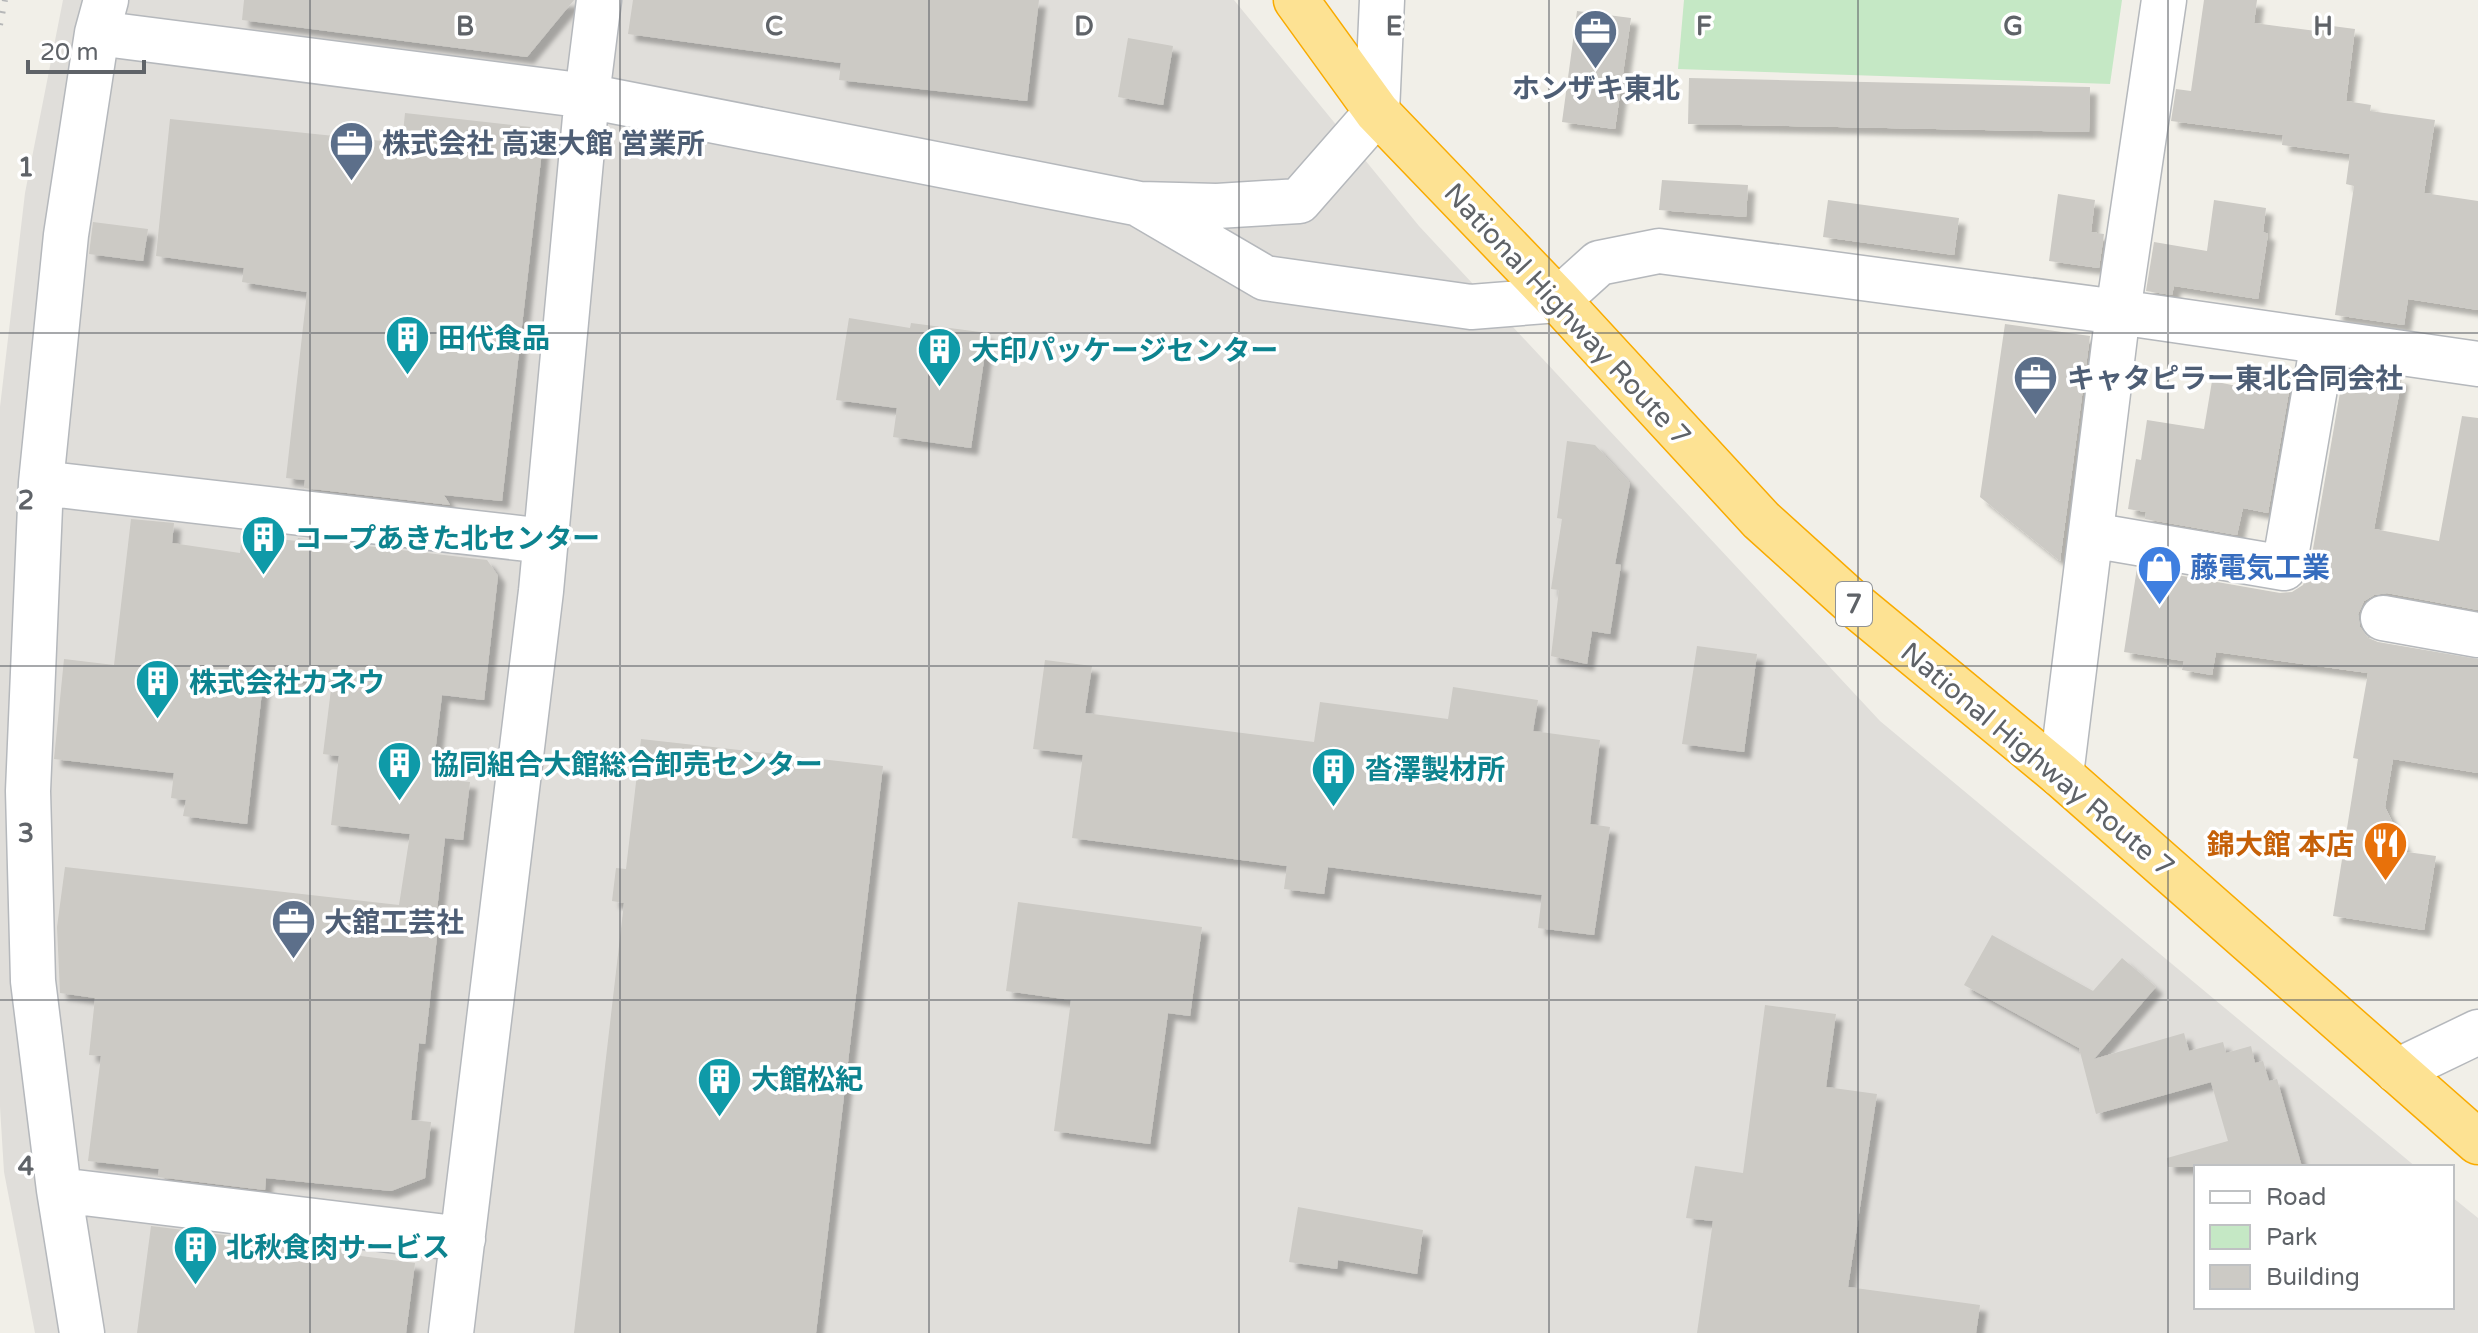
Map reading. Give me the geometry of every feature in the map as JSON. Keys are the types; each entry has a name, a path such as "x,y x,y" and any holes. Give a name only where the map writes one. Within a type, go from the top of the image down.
{"highway":[{"name":"National Highway Route 7","path":"1296,0 1377,112 1558,300 1761,520 1855,605 2061,775 2478,1142"}],"street":[{"path":"451,1333 545,541 587,96 599,0"},
{"path":"82,1333 59,1190 33,981 29,823 41,483 66,235 102,17 587,96 1140,204 1217,206 1299,201 1377,112 1382,0"},
{"path":"2061,775 2118,312 2164,0"},
{"path":"1140,204 1265,278 1471,307 1558,300 1599,263 1659,251 2478,364"},
{"path":"2091,535 2284,568 2323,342"},
{"path":"41,483 545,541"},
{"path":"2383,618 2478,635"},
{"path":"2397,1071 2478,1032"},
{"path":"59,1190 463,1239"}],"shaded area":[{"path":"63,0 1234,0 1419,226 1880,721 2414,1165 2194,1165 2194,1309 2454,1309 2454,1199 2478,1218 2478,1333 35,1333 4,1172 0,1107 0,407 25,193"}],"green space":[{"path":"1684,0 2122,0 2110,84 1678,69"}],"building":[{"path":"244,0 574,0 527,57 242,20"},
{"path":"633,0 1039,0 1027,101 839,80 841,63 628,34"},
{"path":"2204,0 2257,0 2254,23 2316,31 2317,24 2355,29 2346,101 2371,105 2370,111 2435,120 2424,193 2478,201 2478,310 2408,299 2404,325 2335,315 2354,186 2346,184 2350,154 2282,145 2283,135 2171,121 2176,89 2191,91"},
{"name":"ホンザキ東北","path":"1577,11 1631,18 1615,129 1562,122"},
{"path":"1128,38 1173,46 1163,105 1118,97"},
{"path":"1689,78 2090,87 2089,132 1688,124"},
{"path":"405,113 531,127 543,142 502,501 444,495 450,505 304,488 305,480 286,478 307,292 242,282 244,268 156,256 170,119 402,143"},
{"path":"1662,180 1748,185 1746,217 1659,210"},
{"path":"2058,194 2095,200 2091,232 2104,234 2099,268 2049,261"},
{"path":"1828,200 1959,218 1954,255 1823,237"},
{"path":"2214,200 2266,208 2263,232 2268,234 2258,299 2174,286 2172,295 2146,291 2154,242 2207,251"},
{"path":"93,222 148,229 143,261 89,254"},
{"name":"大印パッケージセンター","path":"849,318 910,328 911,323 988,333 971,448 893,437 897,408 836,400"},
{"name":"キャタピラー東北合同会社","path":"2005,324 2090,336 2060,561 1980,497"},
{"path":"2252,367 2292,374 2268,513 2243,508 2237,535 2145,519 2146,512 2128,509 2136,459 2141,460 2147,420 2204,429 2212,381 2247,388"},
{"path":"2371,374 2402,378 2374,529 2439,541 2462,416 2478,418 2478,610 2387,593 2364,601 2358,614 2360,627 2368,638 2378,642 2478,659 2478,773 2393,759 2385,807 2407,852 2436,856 2424,930 2333,916 2358,759 2353,758 2368,673 2216,652 2212,675 2182,670 2184,661 2124,652 2137,568 2280,593 2292,592 2303,585 2309,572 2342,381 2368,385"},
{"path":"1567,441 1595,445 1630,483 1615,564 1621,565 1610,634 1592,631 1587,664 1551,656 1559,590 1551,589 1562,519 1557,518"},
{"path":"131,519 174,523 172,543 240,553 242,535 297,541 298,538 487,560 498,576 484,700 442,695 432,778 470,782 463,840 445,838 425,1044 419,1043 411,1120 431,1122 425,1178 391,1191 266,1178 265,1190 158,1177 159,1169 88,1161 101,1056 89,1055 95,998 60,993 57,927 65,867 399,905 410,834 331,825 339,756 323,754 332,681 264,674 247,824 183,816 186,800 171,798 174,773 54,759 64,659 114,665"},
{"path":"1697,646 1757,654 1744,752 1682,744"},
{"name":"沓澤製材所","path":"1045,660 1092,666 1085,713 1314,742 1320,702 1448,719 1453,687 1538,700 1533,731 1600,740 1590,824 1610,827 1594,935 1538,928 1542,895 1328,867 1324,894 1284,889 1287,866 1072,838 1083,755 1033,749"},
{"name":"大館松紀","path":"641,739 883,766 816,1333 574,1333 624,903 612,901 616,868 626,869"},
{"path":"1018,902 1202,927 1190,1016 1168,1013 1150,1144 1054,1131 1071,1000 1006,991"},
{"path":"1992,935 2093,991 2122,958 2156,987 2094,1059 2184,1033 2189,1051 2223,1042 2226,1053 2251,1046 2255,1063 2263,1061 2269,1081 2277,1079 2301,1165 2168,1167 2167,1158 2228,1141 2211,1082 2096,1114 2079,1048 1964,985"},
{"path":"1765,1005 1836,1014 1826,1087 1877,1094 1848,1287 1980,1305 1976,1333 1697,1333 1713,1221 1686,1218 1695,1166 1743,1173"},
{"path":"1298,1207 1423,1230 1417,1274 1338,1260 1337,1269 1289,1262"},
{"path":"151,1226 353,1251 353,1255 415,1263 406,1333 137,1333"}],"railway":[{"path":"0,25 5,0"}],"place":[{"name":"ホンザキ東北","path":"1596,70"},
{"name":"株式会社 高速大館 営業所","path":"351,182"},
{"name":"田代食品","path":"407,377"},
{"name":"大印パッケージセンター","path":"940,389"},
{"name":"キャタピラー東北合同会社","path":"2036,417"},
{"name":"コープあきた北センター","path":"263,577"},
{"name":"藤電気工業","path":"2159,606"},
{"name":"株式会社カネウ","path":"158,721"},
{"name":"協同組合大館総合卸売センター","path":"400,803"},
{"name":"沓澤製材所","path":"1334,808"},
{"name":"錦大館 本店","path":"2385,883"},
{"name":"大舘工芸社","path":"293,961"},
{"name":"大館松紀","path":"720,1118"},
{"name":"北秋食肉サービス","path":"195,1286"}]}
